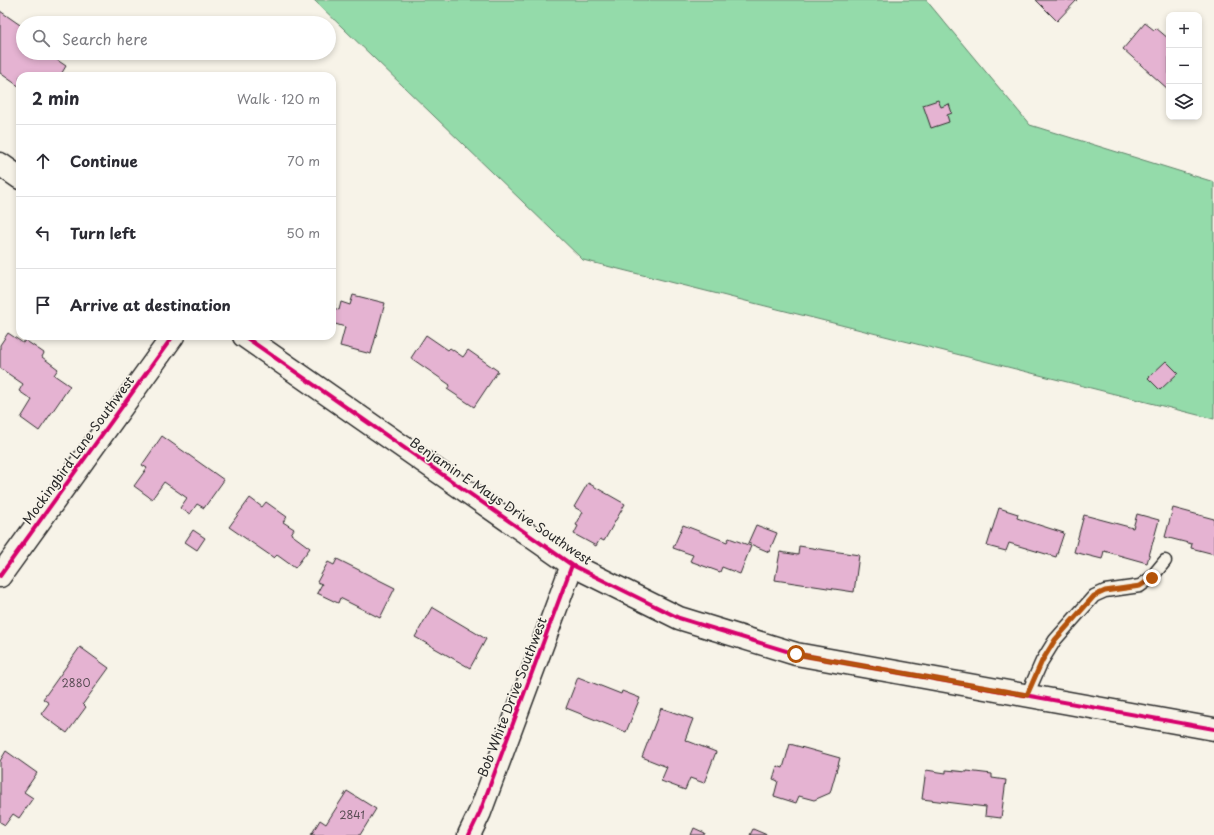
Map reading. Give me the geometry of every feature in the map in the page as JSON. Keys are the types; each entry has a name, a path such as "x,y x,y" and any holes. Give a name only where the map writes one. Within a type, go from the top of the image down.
{"street":[{"path":"0,164 16,175"},
{"name":"Mockingbird Lane Southwest","path":"0,576 169,340"},
{"name":"Benjamin E Mays Drive Southwest","path":"250,340 572,565 679,618 796,654 1214,729"},
{"name":"Bob White Drive Southwest","path":"469,835 480,812 572,565"}],"lane":[{"path":"1027,695 1042,661 1055,640 1094,596 1105,591 1140,586 1152,578 1165,561"}],"green space":[{"path":"314,0 926,0 1030,125 1214,182 1214,419 583,260 336,21 336,16 331,16"}],"building":[{"path":"1036,0 1077,0 1057,21"},
{"path":"0,11 16,22 16,60 57,60 66,66 62,72 16,72 16,84 0,73"},
{"path":"1145,23 1154,30 1156,28 1166,36 1166,87 1123,49"},
{"path":"938,100 941,107 949,104 952,113 947,115 949,122 931,128 923,105"},
{"path":"353,295 385,303 371,354 340,346 345,327 336,324 336,309 339,310 341,302 350,305"},
{"path":"8,333 16,338 16,340 23,343 25,340 44,353 42,357 58,369 54,375 70,386 39,431 21,418 32,400 19,391 23,384 0,368 0,345"},
{"path":"426,335 448,350 450,348 463,357 468,350 498,371 474,407 447,389 450,385 411,358"},
{"path":"1166,361 1178,373 1160,390 1148,378"},
{"path":"162,436 224,480 204,508 197,504 190,514 180,508 187,498 164,482 152,499 134,486 147,468 142,465"},
{"path":"588,483 625,504 604,541 600,539 596,546 574,534 578,526 576,525 583,512 574,507"},
{"path":"250,498 262,507 266,502 287,517 283,522 294,529 291,534 310,548 295,568 277,555 274,558 229,527"},
{"path":"999,508 1018,514 1017,518 1064,533 1056,557 1009,543 1006,551 987,546"},
{"path":"1173,508 1214,519 1214,554 1191,548 1192,544 1165,537"},
{"path":"1137,514 1159,520 1147,563 1104,551 1102,559 1074,552 1084,515 1133,528"},
{"path":"683,525 727,542 729,538 751,546 740,574 722,567 720,572 690,561 693,555 673,548"},
{"path":"756,525 777,533 769,552 748,543"},
{"path":"193,530 205,538 197,550 185,542"},
{"path":"799,546 859,555 854,592 775,580 780,552 798,555"},
{"path":"337,559 395,588 380,618 340,598 338,603 317,593 322,584 317,582 328,562 334,565"},
{"path":"432,607 486,639 470,668 415,637"},
{"path":"80,647 109,668 83,704 86,707 67,733 41,714 49,703 43,699"},
{"path":"578,677 621,694 622,691 640,698 626,732 566,708"},
{"path":"661,708 693,719 685,740 716,752 704,783 690,778 685,790 661,781 667,767 642,757"},
{"path":"790,744 840,758 830,793 814,800 799,796 796,803 774,796 778,781 773,779 777,766 783,768"},
{"path":"6,751 37,773 24,792 33,798 19,818 13,814 5,825 0,822 0,761"},
{"path":"926,770 946,773 946,770 992,774 992,778 1006,780 1001,818 985,816 986,807 922,799"},
{"path":"347,791 376,809 360,835 311,835 320,820 326,824"},
{"path":"694,828 705,833 704,835 691,835"},
{"path":"753,829 767,835 750,835"}],"cycle path":[{"path":"0,576 170,340"},
{"path":"250,340 572,565 679,618 796,654 1214,729"},
{"path":"469,835 480,812 572,565"}],"route":[{"path":"796,654 1027,695 1042,661 1055,640 1094,596 1105,591 1140,586 1152,578"}]}
